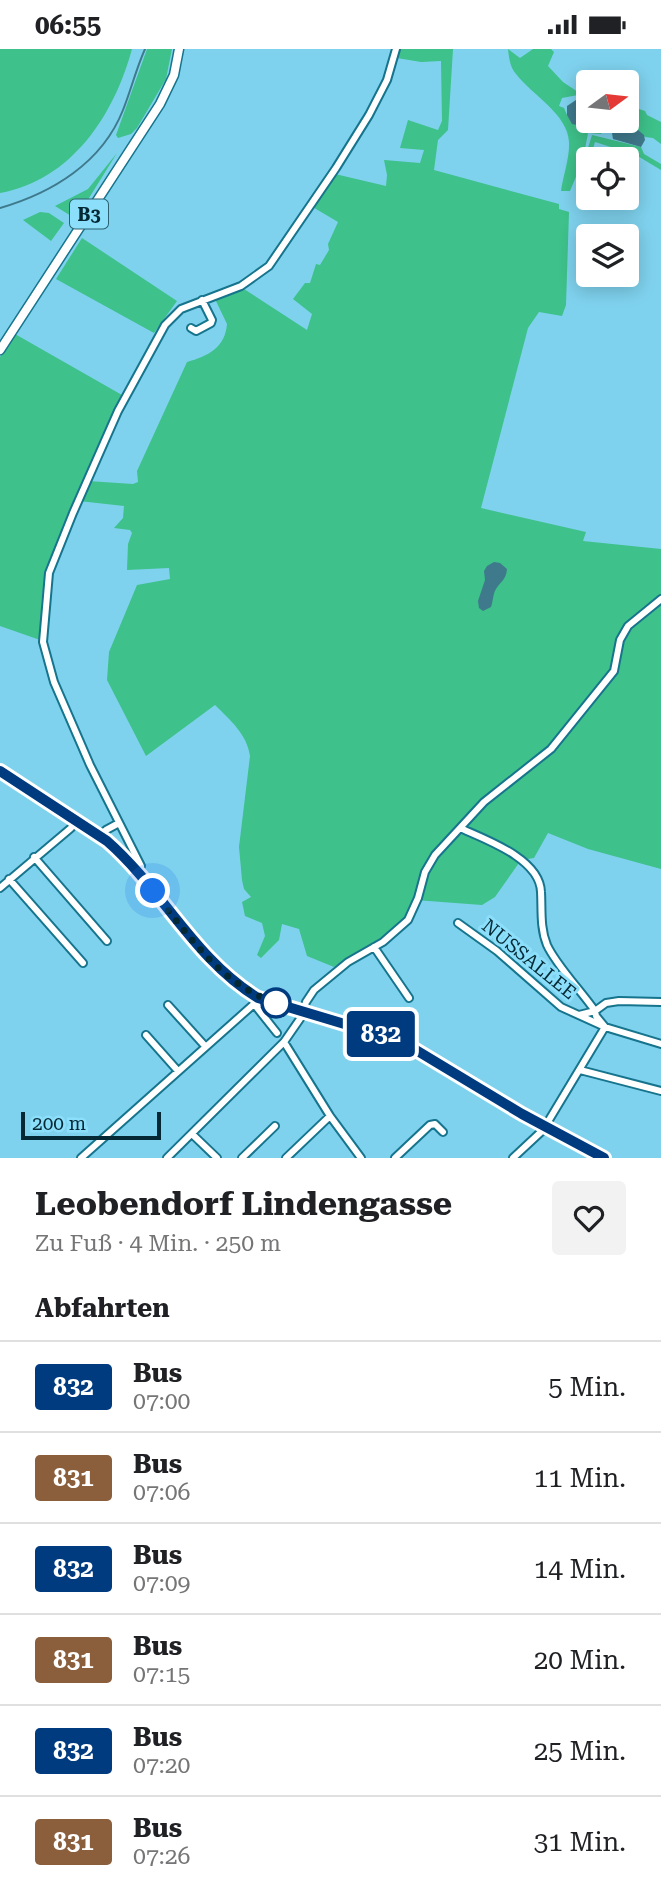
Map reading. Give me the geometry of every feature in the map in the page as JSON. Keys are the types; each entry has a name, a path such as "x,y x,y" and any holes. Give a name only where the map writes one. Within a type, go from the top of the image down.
{"main road":[{"name":"B3","path":"0,350 159,107 172,80 179,49"}],"street":[{"path":"141,866 64,708 46,658 43,628 47,582 89,475 118,411 165,325 175,312 254,278 277,257 369,115 387,80 396,49"},
{"path":"191,328 196,331 211,323 202,300"},
{"path":"167,1158 284,1042 309,997 323,981 374,947 408,919 430,863 484,801 551,749 614,671 620,640 628,626 661,599"},
{"path":"0,771 107,841 139,872 206,956 256,1001 277,1033"},
{"path":"0,888 71,828 75,820"},
{"path":"99,836 119,823"},
{"path":"107,841 119,823"},
{"path":"460,828 521,860 534,870 541,885 541,917 546,942 605,1027 539,1136 513,1158"},
{"path":"34,857 107,941"},
{"path":"9,879 83,963"},
{"name":"NUSSALLEE","path":"458,923 498,951 562,1007 577,1016 661,1044"},
{"path":"374,947 409,998"},
{"path":"256,1001 303,1011 401,1041 604,1158"},
{"path":"81,1158 256,1001"},
{"path":"577,1016 595,1011 600,1005 619,1001 661,1002"},
{"path":"167,1005 205,1046"},
{"path":"146,1035 177,1070"},
{"path":"284,1042 330,1116 361,1158"},
{"path":"580,1070 661,1091"},
{"path":"286,1158 330,1116"},
{"path":"395,1158 430,1125 438,1125 443,1132"},
{"path":"242,1158 275,1126"},
{"path":"192,1134 217,1158"}],"green space":[{"path":"0,49 132,49 114,98 86,141 69,159 48,174 26,186 0,193"},
{"path":"147,49 172,49 166,79 137,128 131,134 118,138 116,135"},
{"path":"397,49 453,49 448,130 438,140 434,170 559,204 559,209 569,212 566,305 562,316 539,312 528,328 481,508 586,532 583,541 661,549 661,869 588,849 548,833 534,858 521,860 495,897 482,905 415,900 401,921 391,930 334,967 307,956 299,929 282,924 279,940 261,958 257,955 265,936 262,923 245,916 242,902 251,897 244,889 239,847 250,756 242,734 232,722 215,705 146,756 107,680 109,652 137,585 170,579 169,568 127,570 128,544 132,533 130,530 114,528 123,518 124,506 79,501 88,481 138,482 137,471 187,362 214,350 226,332 227,324 215,299 244,289 307,330 312,314 293,299 305,283 310,283 316,264 320,265 329,250 328,244 338,222 311,206 335,174 386,186 384,160 420,163 424,150 400,148 408,120 438,130 442,121 441,61 421,62 397,58"},
{"path":"508,49 520,58 533,49 551,49 554,52 548,66 576,91 576,95 562,98 559,106 576,122 576,133 588,133 585,147 576,147 576,177 570,191 561,191 568,154 567,132 556,113 523,82 510,62"},
{"path":"639,109 661,122 661,144 653,138 645,137 639,131"},
{"path":"592,135 641,147 644,154 661,164 661,170 639,157 639,147 611,147 595,142 593,147 588,147"},
{"path":"117,153 76,219 55,206 88,189"},
{"path":"40,212 49,213 64,223 51,241 23,220"},
{"path":"82,238 177,301 154,333 56,279"},
{"path":"15,334 122,395 69,512 46,575 40,640 0,626 0,357"}],"water":[{"path":"576,100 576,125 572,124 567,115 567,106"},
{"path":"639,131 645,140 641,147 613,139 612,133 639,133"},
{"path":"494,562 507,569 495,591 491,607 483,611 479,608 478,601 485,580 484,571"}],"waterway":[{"path":"0,208 38,194 56,184 89,160 102,146 123,110 145,49"}],"bus line":[{"name":"832","path":"0,771 120,852 195,943 244,990 258,998 401,1041 522,1114 604,1158"}],"route":[{"path":"153,891 217,967 244,990 258,998 280,1004 276,1003"}]}
